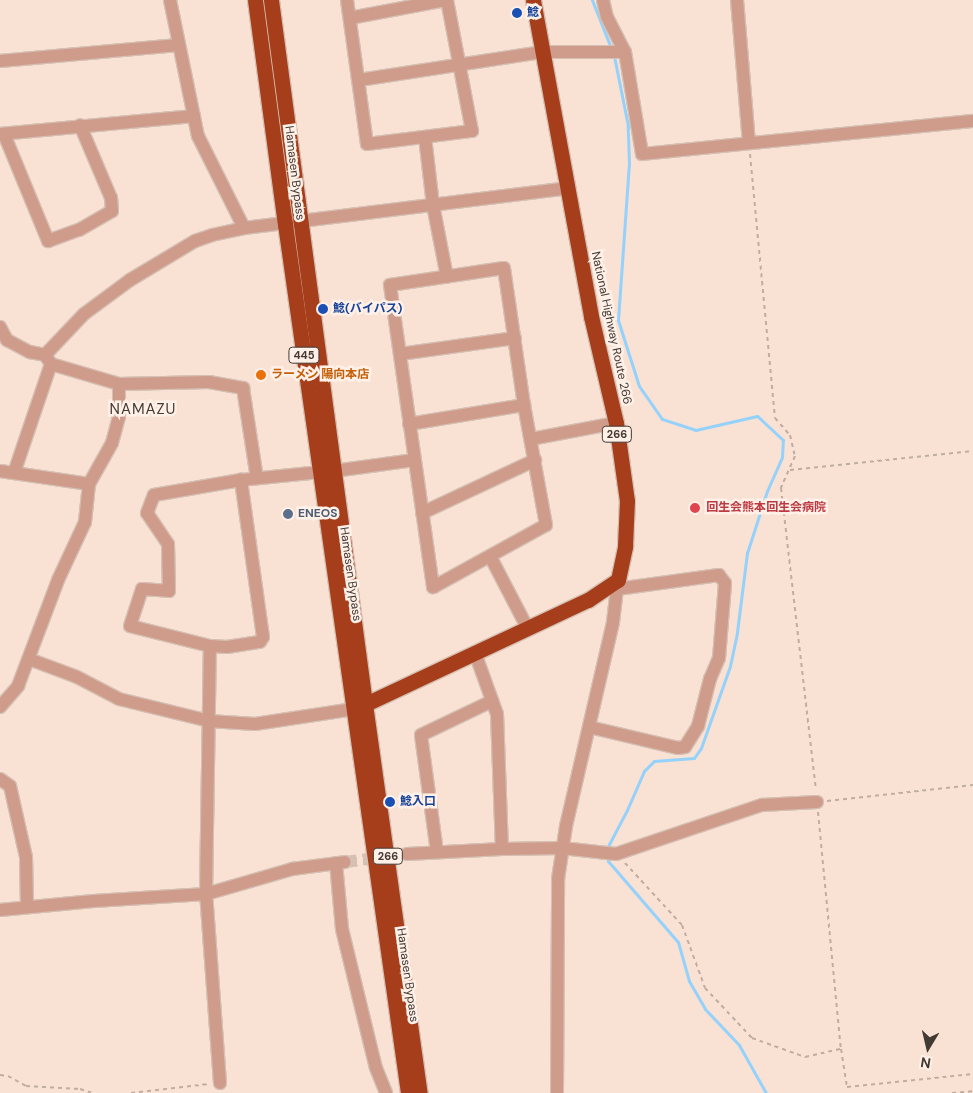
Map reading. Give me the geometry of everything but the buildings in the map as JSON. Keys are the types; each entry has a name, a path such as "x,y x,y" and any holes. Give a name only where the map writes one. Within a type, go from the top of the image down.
{"highway":[{"name":"Hamasen Bypass","path":"255,0 292,223 328,472 402,1010 408,1093"},
{"name":"Hamasen Bypass","path":"271,0 292,223"},
{"name":"National Highway Route 266","path":"532,0 591,316 616,423 627,501 625,546 618,585"},
{"path":"359,707 618,585"},
{"name":"Hamasen Bypass","path":"402,1010 420,1093"}],"street":[{"path":"170,0 198,136 244,228"},
{"path":"347,0 367,144 472,131 461,65 446,0 350,18"},
{"path":"603,0 607,17 626,52 642,154 973,121"},
{"path":"737,0 749,142"},
{"path":"0,61 178,44"},
{"path":"358,80 543,52 626,52"},
{"path":"80,125 111,198 112,211 79,230 48,241 2,134 80,125 194,116"},
{"path":"425,137 433,205 447,277"},
{"path":"14,473 48,359 84,314 130,280 195,241 244,228 568,188"},
{"path":"504,268 524,405 546,525 432,587 390,285 447,277 504,268"},
{"path":"0,326 7,340 30,352 119,384 209,382 243,388 257,478"},
{"path":"400,354 514,338"},
{"path":"0,707 18,686 58,580 85,522 89,484 112,443 119,417 119,384"},
{"path":"409,424 524,405"},
{"path":"531,439 616,423"},
{"path":"241,480 263,637 260,642 227,648 210,646 130,626 142,589 169,591 168,544 147,513 154,495 241,480 328,472 414,460"},
{"path":"422,513 535,460"},
{"path":"0,471 89,484"},
{"path":"490,556 528,629"},
{"path":"557,1093 558,879 562,848 589,727 611,631 618,585 718,575 726,582 719,658 710,679 698,726 685,747 678,748 589,727"},
{"path":"210,646 206,894 220,1083"},
{"path":"475,654 496,714 502,848"},
{"path":"29,659 77,677 103,692 140,706 209,721 255,724 359,707"},
{"path":"438,852 421,735 492,701"},
{"path":"0,779 10,786 26,857 27,906"},
{"path":"407,854 502,848 562,848 616,854 762,805 817,802"},
{"path":"0,910 27,906 206,894 292,869 341,862 342,929 376,1068 386,1093"}],"path":[{"path":"749,142 775,418 790,435 795,456 781,488 817,802 841,1049 847,1087 973,1074"},
{"path":"790,470 973,451"},
{"path":"817,802 973,785"},
{"path":"616,854 682,925 706,988 752,1038 805,1057 841,1049"},
{"path":"0,1075 8,1076 26,1086 80,1089 92,1093"},
{"path":"131,1093 220,1083"},
{"path":"952,1093 973,1092"}],"waterway":[{"path":"592,0 611,48"},
{"path":"606,850 627,810 644,771 654,761 694,758 701,748 730,666 737,632 747,553 767,491 782,457 783,440 757,416 696,430 662,419 639,386 618,320 629,164 628,126 614,56"},
{"path":"607,856 608,861 678,942 689,981 705,1009 739,1045 766,1093"}],"tunnel":[{"path":"345,862 407,854"}],"place":[{"name":"鯰","path":"517,13"},
{"name":"鯰(バイパス)","path":"323,309"},
{"name":"ラーメン 陽向本店","path":"261,375"},
{"name":"回生会熊本回生会病院","path":"695,508"},
{"name":"ENEOS","path":"288,514"},
{"name":"鯰入口","path":"390,802"}],"district":[{"name":"NAMAZU","path":"143,410"}]}
